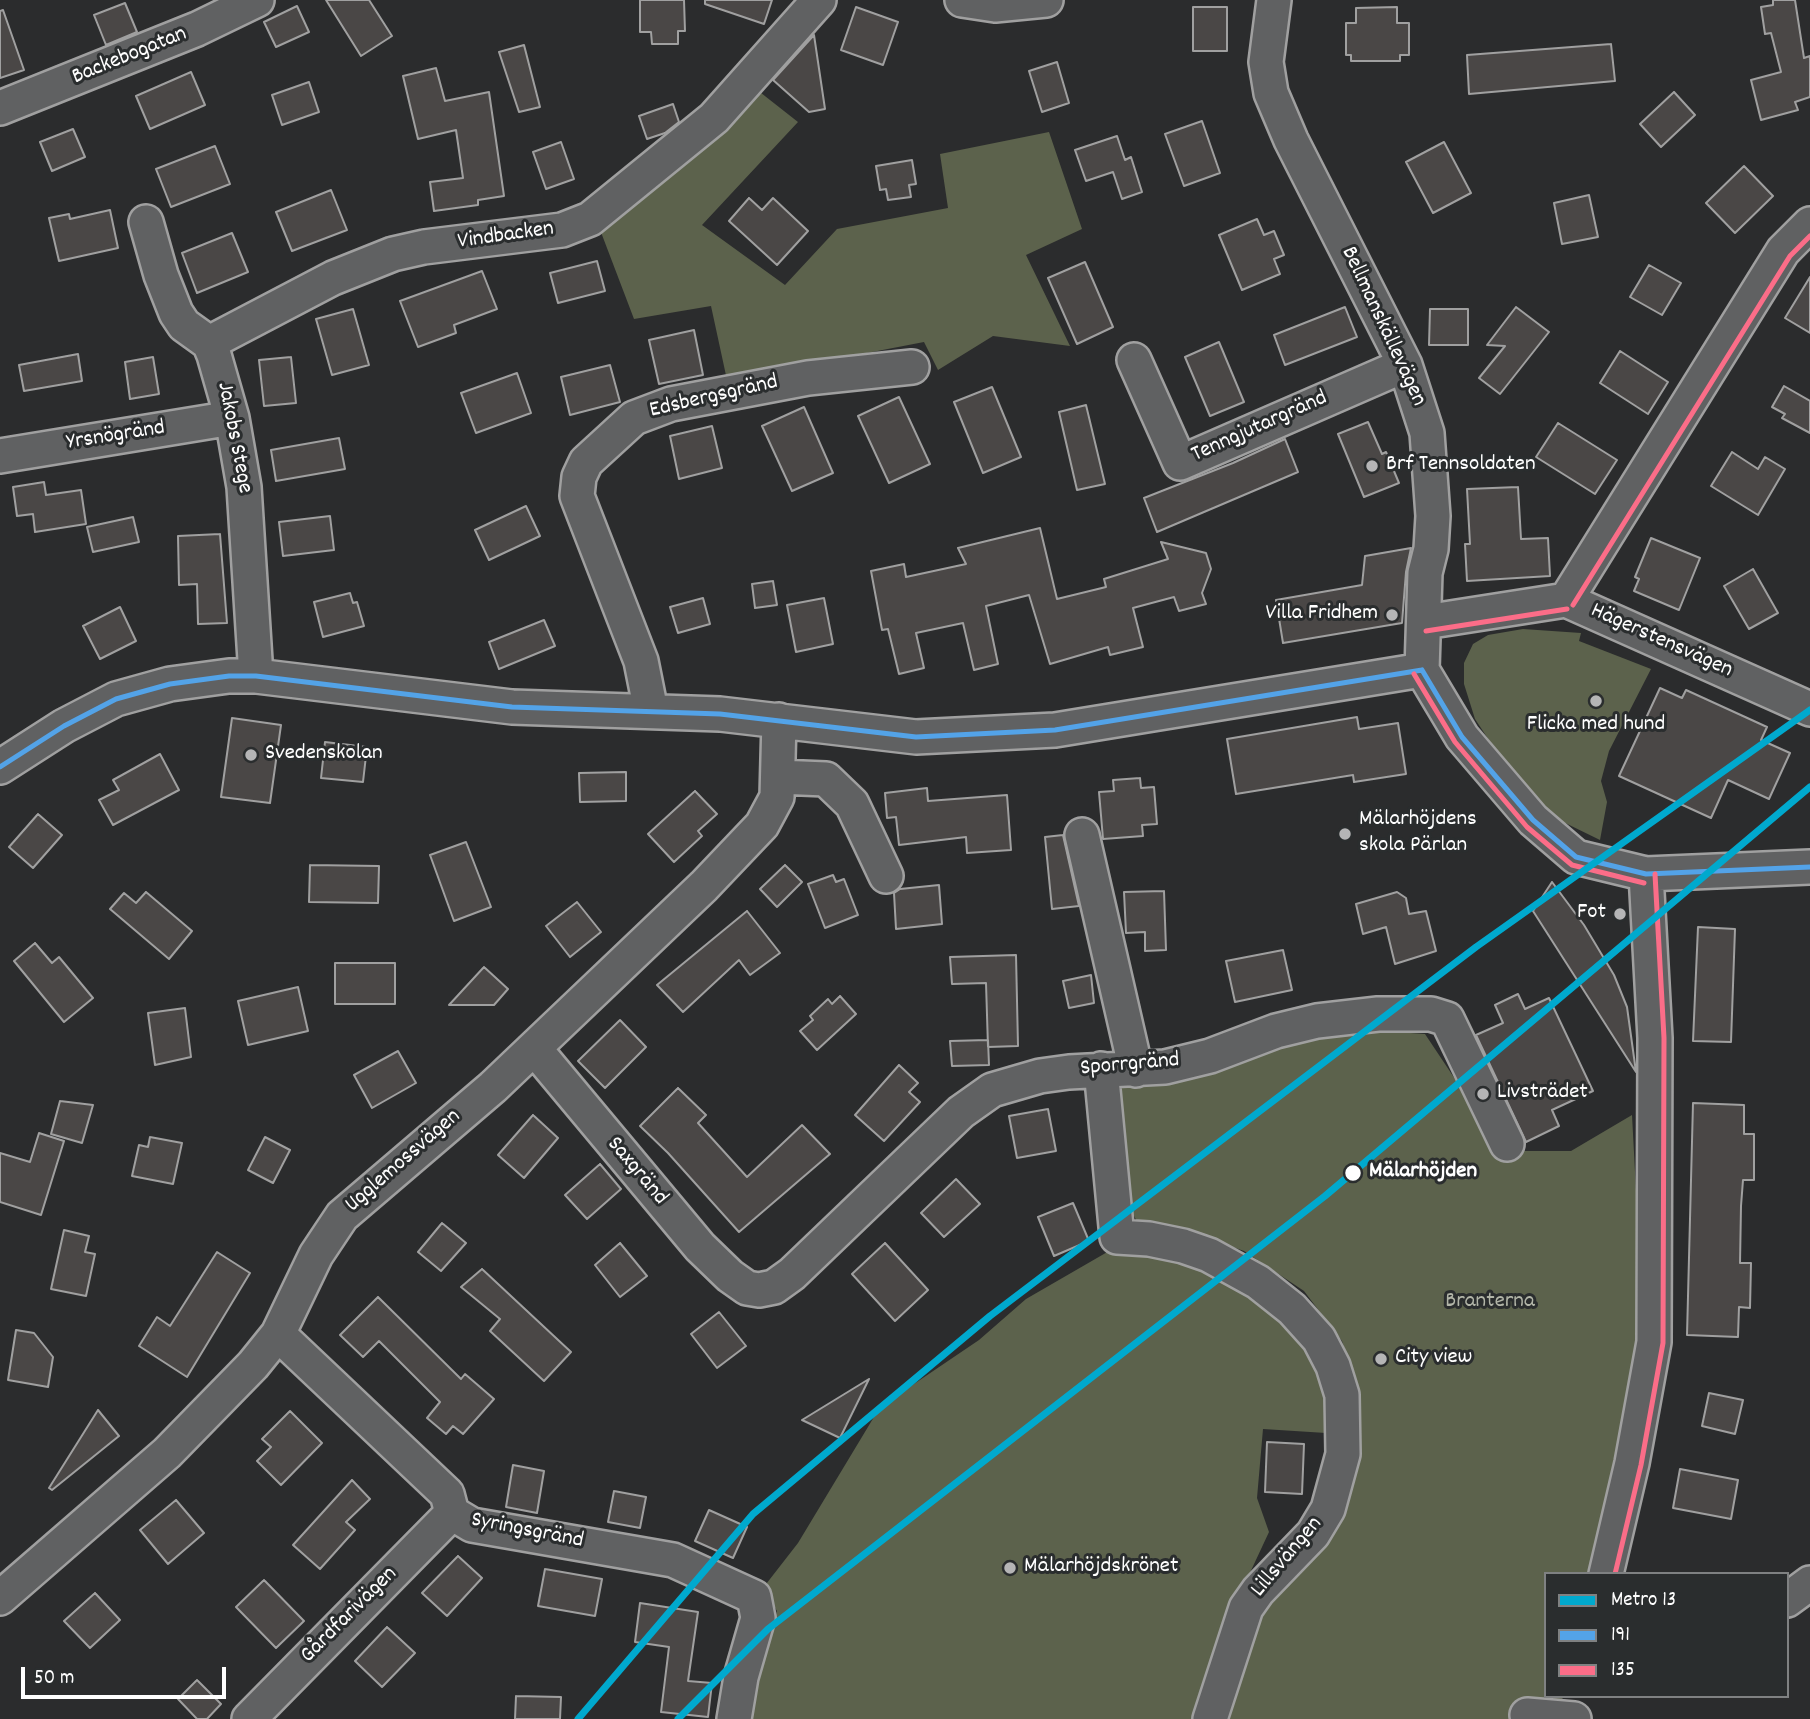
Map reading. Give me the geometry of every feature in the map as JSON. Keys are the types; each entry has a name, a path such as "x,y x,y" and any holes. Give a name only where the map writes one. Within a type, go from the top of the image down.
{"street":[{"name":"Backebogatan","path":"0,108 197,29 257,0"},
{"name":"Vindbacken","path":"209,343 342,274 393,254 424,247 562,230 590,219 714,118 819,0"},
{"path":"962,0 995,5 1046,0"},
{"name":"Bellmanskällevägen","path":"1274,0 1266,62 1270,93 1405,365 1427,433 1433,516 1431,549 1425,573 1422,670"},
{"path":"146,222 161,275 176,313 184,325 209,343"},
{"path":"1566,600 1783,251 1810,224"},
{"name":"Jakobs Stege","path":"209,343 232,418 244,487 256,676"},
{"name":"Tenngjutargränd","path":"1134,360 1180,463 1405,365"},
{"name":"Edsbergsgränd","path":"651,711 641,661 577,496 579,477 586,462 634,418 671,404 808,378 912,367"},
{"name":"Yrsnögränd","path":"0,456 232,418"},
{"name":"Hägerstensvägen","path":"1425,622 1566,600 1810,709"},
{"path":"0,767 64,726 116,699 170,684 256,676 498,706 651,711 779,720 916,737 1055,730 1422,670 1462,737 1533,820 1576,857 1646,874 1810,867"},
{"name":"Ugglemossvägen","path":"0,1598 195,1427 278,1334 316,1255 342,1216 534,1048 704,886 762,825 776,797 779,720"},
{"path":"778,777 826,779 852,804 886,876"},
{"path":"1082,835 1136,1070"},
{"path":"1606,1572 1632,1463 1654,1342 1655,1038 1646,874"},
{"name":"Sporrgränd","path":"747,1288 774,1287 792,1275 978,1099 992,1090 1040,1076 1101,1069 1136,1070 1210,1056 1276,1031 1317,1021 1378,1014 1431,1014 1447,1019 1507,1144"},
{"name":"Saxgränd","path":"534,1048 700,1247 747,1288"},
{"name":"Lillsvängen","path":"1101,1069 1117,1237 1149,1239 1183,1246 1209,1255 1258,1282 1297,1314 1319,1339 1333,1366 1342,1395 1343,1454 1328,1509 1313,1535 1258,1591 1247,1608 1210,1719"},
{"name":"Syringsgränd","path":"278,1334 447,1494 452,1513 472,1525 673,1560 739,1587 754,1597 758,1605 758,1618 741,1677 734,1719"},
{"name":"Gårdfarivägen","path":"249,1719 452,1513"},
{"path":"1789,1599 1810,1583"},
{"path":"1527,1714 1574,1719 1578,1698"}],"green space":[{"path":"756,89 798,122 702,225 785,285 837,229 948,208 940,154 1049,132 1082,229 1026,255 1070,346 993,336 938,370 924,342 727,380 711,306 634,319 599,227"},
{"path":"1523,629 1581,633 1579,641 1651,669 1609,751 1601,781 1607,802 1600,840 1555,818 1516,781 1475,719 1464,684 1464,663 1473,644 1488,635"},
{"name":"Branterna","path":"1353,1029 1425,1034 1503,1151 1571,1151 1632,1115 1642,1304 1635,1395 1591,1572 1544,1572 1544,1698 1563,1698 1558,1719 1223,1719 1259,1610 1357,1430 1357,1385 1342,1341 1304,1291 1244,1251 1190,1232 1137,1222 1127,1201 1118,1090 1128,1078"},
{"path":"1116,1247 1194,1259 1240,1284 1292,1328 1314,1358 1331,1396 1326,1433 1263,1429 1257,1498 1269,1532 1234,1607 1198,1719 749,1719 777,1611 763,1588 798,1543 880,1407 979,1340 1026,1299"}],"building":[{"path":"326,0 369,0 392,36 361,56"},
{"path":"640,0 684,0 685,31 678,31 678,44 652,44 651,32 640,32"},
{"path":"705,0 772,0 764,24 705,4"},
{"path":"1773,0 1795,0 1804,58 1810,56 1810,97 1795,102 1798,110 1761,120 1751,80 1781,72 1771,33 1765,34 1761,7 1773,5"},
{"path":"125,3 137,32 106,45 94,15"},
{"path":"297,6 309,32 276,47 264,22"},
{"path":"856,7 898,22 883,65 841,50"},
{"path":"1193,7 1227,7 1227,51 1193,51"},
{"path":"1397,7 1397,23 1409,23 1409,55 1400,55 1400,61 1351,61 1351,55 1346,55 1346,23 1356,23 1356,8"},
{"path":"3,10 24,70 0,78 0,11"},
{"path":"814,35 825,109 809,112 773,80"},
{"path":"1611,44 1615,81 1469,94 1467,55"},
{"path":"524,45 540,107 519,112 499,52"},
{"path":"1057,62 1069,103 1042,112 1029,71"},
{"path":"436,68 445,101 489,92 504,196 478,200 478,205 434,211 430,182 463,178 456,130 418,139 403,76"},
{"path":"191,72 205,105 150,129 136,96"},
{"path":"309,82 319,112 282,125 272,95"},
{"path":"1674,92 1695,115 1661,147 1640,124"},
{"path":"673,104 679,122 665,133 647,139 639,116"},
{"path":"1202,121 1220,173 1184,186 1165,134"},
{"path":"73,129 85,157 52,171 40,142"},
{"path":"1117,136 1125,160 1131,157 1142,192 1122,199 1113,172 1086,181 1075,150"},
{"path":"561,142 574,179 546,189 533,152"},
{"path":"1444,142 1471,193 1433,213 1406,162"},
{"path":"215,146 230,184 171,207 156,169"},
{"path":"912,160 916,184 909,185 911,197 888,200 886,189 880,190 876,166"},
{"path":"1744,166 1773,196 1735,233 1706,203"},
{"path":"331,190 347,230 292,251 276,212"},
{"path":"1589,195 1598,237 1562,244 1554,203"},
{"path":"749,198 762,210 773,198 808,231 777,265 729,221"},
{"path":"110,210 118,248 59,261 49,218 69,214 70,219"},
{"path":"1257,219 1264,235 1274,231 1284,255 1274,259 1280,274 1242,290 1219,235"},
{"path":"232,233 248,272 197,293 182,253"},
{"path":"597,261 605,291 558,303 550,273"},
{"path":"1085,262 1113,327 1077,344 1048,278"},
{"path":"1649,265 1681,283 1662,315 1630,297"},
{"path":"482,271 497,309 454,325 456,333 418,347 400,301"},
{"path":"1810,277 1810,333 1785,318"},
{"path":"1345,307 1357,337 1285,365 1274,335"},
{"path":"1516,307 1549,332 1500,394 1479,378 1505,346 1487,345"},
{"path":"353,309 369,365 332,375 316,319"},
{"path":"1430,309 1468,309 1468,345 1429,345"},
{"path":"694,330 703,375 659,384 649,340"},
{"path":"1219,342 1244,402 1210,416 1185,357"},
{"path":"1620,351 1668,382 1648,414 1600,383"},
{"path":"78,354 82,381 24,391 19,365"},
{"path":"153,357 159,394 130,399 125,362"},
{"path":"291,357 296,403 264,406 259,360"},
{"path":"610,365 620,402 570,415 561,377"},
{"path":"517,373 531,413 476,433 461,393"},
{"path":"1784,386 1810,401 1810,433 1782,418 1785,414 1772,407"},
{"path":"992,387 1021,457 983,473 954,402"},
{"path":"899,397 930,464 889,483 858,416"},
{"path":"1086,405 1105,484 1077,490 1059,412"},
{"path":"804,407 833,473 792,491 762,426"},
{"name":"Brf Tennsoldaten","path":"1368,422 1382,454 1386,452 1399,483 1364,497 1338,434"},
{"path":"1558,423 1617,460 1595,494 1536,457"},
{"path":"712,426 722,468 679,479 670,436"},
{"path":"339,438 345,469 276,481 271,450"},
{"path":"1285,439 1298,472 1157,532 1144,498"},
{"path":"1732,452 1758,469 1765,457 1785,469 1758,515 1711,486"},
{"path":"44,482 46,495 81,490 86,524 35,532 33,514 17,516 13,487"},
{"path":"1518,487 1521,539 1548,538 1550,576 1467,581 1465,544 1470,544 1467,489"},
{"path":"526,506 540,536 489,560 475,530"},
{"path":"330,516 334,550 283,556 279,522"},
{"path":"133,517 139,542 93,552 87,527"},
{"path":"1040,528 1057,599 1106,587 1104,579 1168,559 1161,542 1206,553 1211,569 1202,593 1206,604 1179,611 1174,597 1133,608 1143,647 1110,655 1108,647 1050,664 1029,595 986,606 998,664 974,670 963,623 916,633 924,668 899,674 888,629 882,630 871,571 904,564 906,577 966,564 958,548"},
{"path":"220,534 227,623 198,624 197,584 179,585 178,536"},
{"path":"1651,538 1700,558 1679,610 1634,591 1639,579 1635,577"},
{"path":"1411,548 1406,572 1402,623 1283,643 1276,600 1362,585 1365,556"},
{"path":"1753,569 1778,613 1749,629 1724,586"},
{"path":"773,581 777,605 755,608 752,584"},
{"path":"350,593 353,603 357,602 364,626 323,637 314,602"},
{"path":"703,598 710,624 678,633 670,607"},
{"path":"824,598 833,644 796,652 787,605"},
{"path":"120,607 136,641 100,659 83,626"},
{"path":"544,620 555,646 499,669 489,642"},
{"path":"1660,688 1682,698 1686,690 1767,727 1761,740 1790,753 1769,799 1728,780 1711,818 1619,776"},
{"path":"1357,717 1359,729 1398,723 1406,774 1354,782 1353,775 1236,794 1227,739"},
{"path":"232,718 281,725 270,803 221,797"},
{"path":"325,742 367,747 363,782 321,778"},
{"path":"160,754 179,790 113,825 99,800 119,790 113,780"},
{"path":"626,772 626,801 580,802 579,773"},
{"path":"1140,778 1141,788 1154,787 1157,824 1142,825 1143,836 1103,839 1099,792 1114,791 1113,780"},
{"path":"927,788 928,801 1007,795 1011,850 967,853 966,837 899,845 896,817 887,818 885,793"},
{"path":"695,791 717,814 698,831 702,836 674,862 648,834"},
{"path":"38,814 62,835 33,868 9,847"},
{"path":"1063,835 1079,906 1052,909 1045,837"},
{"path":"466,842 491,907 454,921 430,855"},
{"path":"310,865 379,866 378,903 309,902"},
{"path":"785,865 802,882 777,907 760,889"},
{"path":"833,875 836,882 844,879 858,915 825,928 808,884"},
{"path":"1552,882 1584,925 1614,975 1627,1007 1636,1072 1533,911"},
{"path":"939,885 942,924 896,929 894,893 900,889"},
{"path":"1164,891 1166,950 1145,951 1145,932 1126,933 1124,892"},
{"path":"146,892 192,931 169,959 110,909 124,893 136,903"},
{"path":"1397,892 1406,898 1409,914 1426,911 1436,951 1395,964 1386,927 1363,934 1356,904"},
{"path":"577,902 601,932 570,957 546,926"},
{"path":"747,911 780,953 750,975 739,960 683,1012 657,985"},
{"path":"1698,927 1735,929 1731,1042 1693,1041"},
{"path":"35,943 52,963 59,957 93,998 64,1022 14,961"},
{"path":"1283,950 1292,990 1235,1002 1226,961"},
{"path":"1016,955 1018,1046 988,1047 986,983 952,984 950,957"},
{"path":"335,963 395,963 395,1004 335,1004"},
{"path":"484,967 508,989 494,1005 449,1005"},
{"path":"1091,975 1094,1003 1069,1008 1063,981"},
{"path":"298,987 308,1031 248,1045 238,1001"},
{"path":"1518,994 1525,1009 1549,998 1593,1091 1552,1110 1559,1126 1526,1142 1476,1035 1503,1023 1495,1005"},
{"path":"840,996 856,1014 817,1050 800,1031 813,1020 810,1016 828,999 832,1004"},
{"path":"185,1008 191,1057 155,1065 148,1013"},
{"path":"620,1020 646,1047 605,1088 578,1061"},
{"path":"988,1040 989,1065 952,1066 950,1041"},
{"path":"398,1051 416,1083 372,1108 354,1075"},
{"path":"899,1065 918,1083 909,1092 920,1102 884,1141 855,1115"},
{"path":"678,1088 706,1115 698,1123 747,1177 802,1125 830,1154 739,1232 640,1126"},
{"path":"60,1101 93,1105 82,1143 51,1134"},
{"path":"1693,1103 1744,1105 1744,1134 1754,1134 1754,1180 1743,1180 1741,1206 1740,1263 1751,1263 1750,1308 1739,1307 1738,1337 1687,1335"},
{"path":"1048,1109 1056,1151 1017,1158 1009,1116"},
{"path":"533,1115 558,1138 524,1178 498,1155"},
{"path":"39,1133 64,1141 41,1215 0,1202 0,1153 30,1162"},
{"path":"150,1137 182,1143 173,1184 132,1176 139,1145 148,1147"},
{"path":"265,1137 290,1150 273,1183 248,1170"},
{"path":"600,1164 621,1189 587,1219 565,1195"},
{"path":"956,1179 980,1204 944,1237 921,1213"},
{"path":"1073,1203 1089,1241 1054,1256 1038,1217"},
{"path":"442,1223 466,1243 441,1271 418,1252"},
{"path":"64,1230 89,1236 85,1252 95,1254 86,1296 51,1289"},
{"path":"620,1243 647,1276 620,1297 595,1265"},
{"path":"885,1243 928,1290 895,1321 852,1274"},
{"path":"217,1252 250,1273 187,1377 139,1346 157,1317 170,1326"},
{"path":"482,1269 571,1352 544,1381 490,1331 500,1319 461,1287"},
{"path":"378,1297 461,1379 465,1374 494,1399 463,1434 453,1426 446,1434 427,1418 440,1402 379,1341 363,1357 340,1335"},
{"path":"719,1312 746,1346 717,1368 691,1334"},
{"path":"16,1330 34,1333 53,1357 48,1387 8,1380"},
{"path":"869,1379 840,1438 802,1420"},
{"path":"1709,1393 1743,1400 1735,1434 1702,1426"},
{"path":"98,1410 119,1436 52,1490 49,1488"},
{"path":"290,1411 322,1443 281,1485 257,1461 271,1447 262,1439"},
{"path":"1267,1442 1304,1444 1302,1494 1265,1492"},
{"path":"513,1465 544,1471 537,1513 506,1507"},
{"path":"1680,1469 1738,1480 1731,1519 1673,1508"},
{"path":"352,1480 370,1499 346,1522 355,1530 320,1569 293,1545"},
{"path":"614,1491 646,1497 640,1528 608,1522"},
{"path":"176,1500 204,1533 168,1564 140,1530"},
{"path":"709,1510 747,1527 733,1558 695,1541"},
{"path":"458,1556 482,1578 447,1616 422,1593"},
{"path":"545,1569 602,1579 595,1616 538,1606"},
{"path":"264,1580 304,1621 276,1648 236,1607"},
{"path":"95,1593 120,1620 90,1648 64,1621"},
{"path":"640,1603 698,1612 688,1681 712,1683 708,1717 661,1712 669,1647 635,1642"},
{"path":"387,1627 415,1653 382,1687 355,1661"},
{"path":"197,1680 221,1704 207,1719 197,1719 178,1699"},
{"path":"516,1696 561,1697 560,1719 515,1719"}],"metro line":[{"name":"13","path":"578,1719 753,1514 990,1316 1476,947 1810,710"},
{"name":"13","path":"678,1719 768,1629 1325,1196 1810,787"}],"transit line":[{"name":"135","path":"1573,605 1790,256 1810,236"},
{"name":"135","path":"1426,631 1567,609"},
{"name":"191","path":"1422,670 1462,737 1533,820 1576,857 1646,874 1810,867"},
{"name":"191","path":"0,767 64,726 116,699 170,684 229,676 256,676 512,707 720,714 916,737 1055,730 1422,670"},
{"name":"135","path":"1414,674 1455,742 1527,827 1572,865 1644,883"},
{"name":"135","path":"1615,1572 1641,1465 1663,1343 1664,1038 1655,874"}],"place":[{"name":"Brf Tennsoldaten","path":"1372,466"},
{"name":"Villa Fridhem","path":"1392,615"},
{"name":"Flicka med hund","path":"1596,701"},
{"name":"Svedenskolan","path":"251,755"},
{"name":"Mälarhöjdens skola Pärlan","path":"1345,834"},
{"name":"Fot","path":"1620,914"},
{"name":"Livsträdet","path":"1483,1094"},
{"name":"Mälarhöjden","path":"1353,1173"},
{"name":"City view","path":"1381,1359"},
{"name":"Mälarhöjdskrönet","path":"1010,1568"}]}
